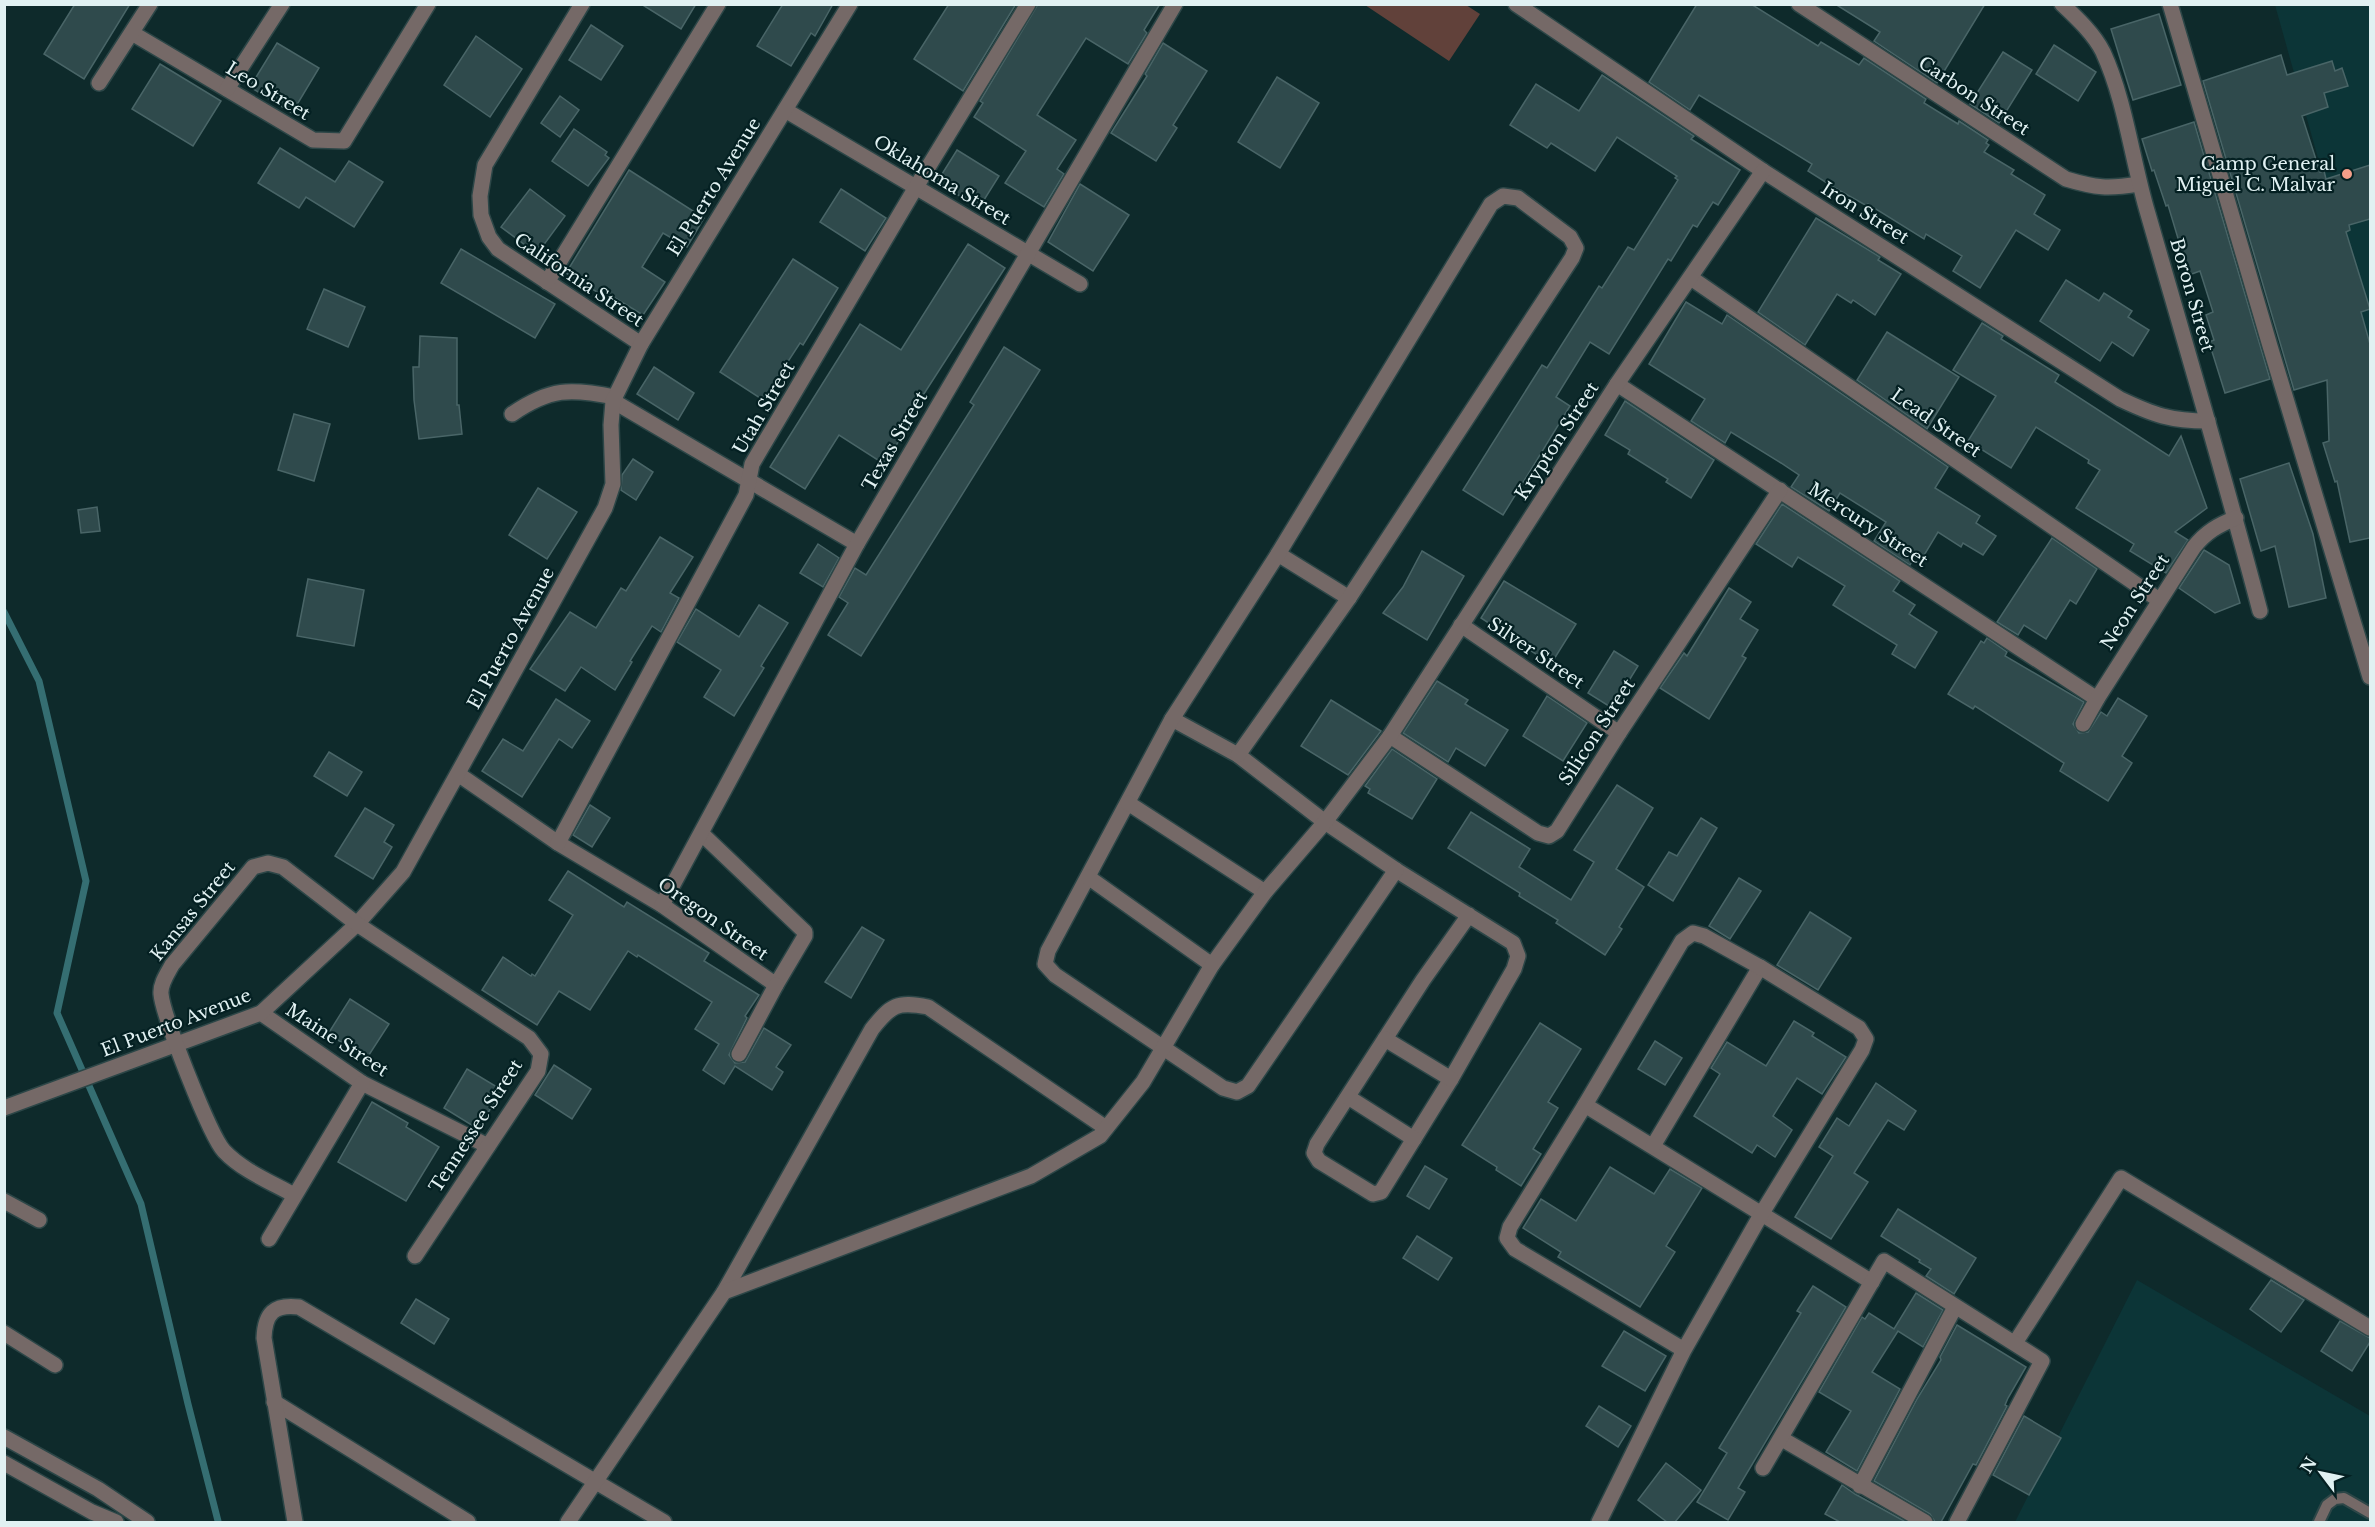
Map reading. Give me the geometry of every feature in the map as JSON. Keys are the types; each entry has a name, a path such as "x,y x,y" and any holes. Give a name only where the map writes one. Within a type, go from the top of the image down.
{"street":[{"path":"99,83 150,4"},
{"path":"227,89 282,4"},
{"name":"Leo Street","path":"132,33 313,140 344,141 428,4"},
{"name":"California Street","path":"582,4 485,165 480,196 481,215 489,237 498,249 641,344"},
{"path":"547,282 718,4"},
{"name":"El Puerto Avenue","path":"4,1108 177,1046 261,1013 357,924 403,872 605,508 613,484 610,424 614,399 641,344 850,4"},
{"name":"Utah Street","path":"558,843 746,495 752,464 916,187 1028,4"},
{"name":"Texas Street","path":"662,905 857,544 1175,4"},
{"name":"Iron Street","path":"1516,4 1763,171 2120,399 2148,412 2177,421 2208,421"},
{"name":"Carbon Street","path":"1799,4 2066,179 2109,189 2139,184"},
{"name":"Boron Street","path":"2062,4 2083,24 2102,49 2110,68 2139,184 2236,518 2260,611"},
{"path":"2170,4 2370,677"},
{"name":"Oklahoma Street","path":"785,110 1080,284"},
{"name":"Krypton Street","path":"724,1292 1031,1176 1100,1136 1143,1082 1212,965 1265,892 1325,822 1390,736 1617,384 1763,171"},
{"path":"1238,755 1349,597 1572,258 1576,248 1570,237 1518,198 1503,196 1491,204 1278,554 1172,719 1048,951 1045,964 1055,975 1162,1049 1223,1088 1237,1092 1248,1086 1396,870"},
{"name":"Lead Street","path":"1691,278 2159,600"},
{"name":"Mercury Street","path":"1617,384 2097,699"},
{"path":"512,414 532,400 548,394 581,391 614,399 857,544"},
{"name":"Silicon Street","path":"1390,736 1538,833 1549,836 1557,831 1618,733 1780,490"},
{"name":"Neon Street","path":"2083,724 2159,600 2203,536 2215,527 2236,518"},
{"path":"1278,554 1349,597"},
{"name":"Silver Street","path":"1461,625 1618,733"},
{"path":"1172,719 1238,755 1325,822 1396,870 1469,915 1513,943 1518,956 1514,969 1451,1079 1381,1192 1373,1194 1319,1161 1314,1153 1317,1144 1469,915"},
{"name":"Oregon Street","path":"458,774 558,843 662,905 776,985 805,936 805,932 702,834"},
{"path":"1128,803 1265,892"},
{"name":"Kansas Street","path":"294,1195 246,1168 223,1150 212,1130 177,1046 161,994 164,979 172,965 253,867 268,863 283,867 357,924"},
{"path":"1088,877 1212,965"},
{"name":"Tennessee Street","path":"357,924 529,1038 541,1054 538,1071 415,1256"},
{"path":"1599,1522 1684,1350 1762,1213 1862,1050 1866,1039 1859,1028 1760,967 1704,936 1693,933 1682,941 1510,1227 1507,1238 1515,1249 1684,1350"},
{"path":"1653,1146 1760,967"},
{"path":"740,1054 776,985"},
{"path":"568,1522 724,1292 872,1029 887,1010 908,1003 928,1006 1106,1128"},
{"name":"Maine Street","path":"261,1013 362,1083 488,1146"},
{"path":"1385,1039 1451,1079"},
{"path":"268,1239 362,1083"},
{"path":"1348,1097 1414,1139"},
{"path":"1585,1105 1872,1282"},
{"path":"2015,1343 2121,1178 2370,1328"},
{"path":"4,1201 39,1220"},
{"path":"1763,1468 1884,1261 2042,1361 1957,1522"},
{"path":"295,1522 264,1338 264,1324 272,1311 284,1305 299,1307 664,1522"},
{"path":"1860,1486 1955,1307"},
{"path":"4,1333 55,1365"},
{"path":"274,1402 468,1522"},
{"path":"4,1437 98,1490 147,1522"},
{"path":"1782,1439 1925,1522"},
{"path":"4,1463 92,1512 117,1522"}],"lane":[{"path":"2319,1522 2327,1505 2335,1498 2344,1498 2370,1513"}],"shaded area":[{"path":"1365,5 1466,5 1480,14 1449,61"},
{"name":"Camp General Miguel C. Malvar","path":"2275,5 2370,5 2370,343"},
{"path":"2137,1280 2370,1416 2370,1522 2015,1522"}],"building":[{"path":"75,4 130,4 84,79 44,54"},
{"path":"641,4 696,4 681,29"},
{"path":"783,4 833,4 815,36 811,33 791,66 757,46"},
{"path":"949,4 1016,4 963,91 914,59"},
{"path":"1038,4 1160,4 1144,30 1147,33 1128,64 1086,38 1037,115 1076,140 1057,169 1064,174 1044,207 1005,183 1026,151 974,117 983,103 980,101"},
{"path":"1697,4 1751,4 1818,46 1821,42 1859,65 1864,58 1926,99 1924,103 1958,124 1959,121 1988,140 1986,143 1989,145 1984,152 2014,170 2011,174 2045,195 2034,214 2060,230 2048,250 2016,230 1980,288 1953,271 1962,256 1926,234 1924,239 1868,204 1867,206 1835,188 1808,171 1812,164 1699,95 1690,110 1649,82"},
{"path":"1835,4 1985,4 1937,83 1874,41 1880,32"},
{"path":"2159,14 2181,85 2133,100 2111,29"},
{"path":"591,25 623,46 601,80 569,60"},
{"path":"476,36 522,69 490,117 444,85"},
{"path":"277,43 319,68 292,113 250,87"},
{"path":"1163,43 1207,71 1173,125 1177,128 1156,161 1111,133 1147,76 1145,74"},
{"path":"2054,45 2096,72 2078,101 2036,74"},
{"path":"2003,52 2032,70 1999,123 1970,104"},
{"path":"2281,55 2287,75 2332,61 2335,71 2342,68 2348,86 2324,93 2328,107 2302,116 2320,172 2324,171 2326,179 2370,165 2370,219 2349,225 2350,230 2346,232 2370,309 2361,312 2370,344 2370,538 2350,542 2337,481 2335,482 2323,443 2329,441 2327,380 2294,390 2203,81"},
{"path":"160,64 221,101 193,146 132,109"},
{"path":"1602,75 1694,136 1691,139 1740,170 1718,205 1713,202 1697,227 1693,225 1671,261 1668,259 1609,354 1590,342 1556,397 1570,406 1503,515 1463,490 1542,365 1547,368 1599,286 1602,288 1628,247 1634,250 1678,180 1675,178 1677,176 1617,137 1595,171 1551,143 1547,148 1510,125 1536,84 1579,111"},
{"path":"1277,77 1319,103 1280,168 1238,142"},
{"path":"560,96 579,110 560,137 541,123"},
{"path":"2194,122 2270,379 2225,393 2209,342 2214,340 2206,315 2213,312 2200,271 2189,275 2168,205 2166,206 2154,170 2152,171 2142,139"},
{"path":"574,129 607,152 605,155 609,158 588,186 552,161"},
{"path":"280,148 335,182 349,161 383,182 354,227 306,197 299,208 258,183"},
{"path":"957,150 999,176 979,208 937,182"},
{"path":"629,170 704,218 687,247 663,233 642,267 665,282 643,315 607,293 605,297 566,273"},
{"path":"1080,184 1129,215 1093,271 1048,242"},
{"path":"530,189 565,216 537,254 501,227"},
{"path":"841,189 886,218 865,251 820,222"},
{"path":"1816,218 1880,257 1878,260 1901,274 1875,315 1853,300 1851,303 1837,294 1805,345 1758,312"},
{"path":"968,244 1005,268 900,431 904,433 884,464 839,435 805,489 770,467 860,324 901,350"},
{"path":"461,249 555,304 535,338 441,283"},
{"path":"793,259 838,288 803,345 800,343 763,400 720,372"},
{"path":"2066,280 2099,301 2104,293 2132,311 2128,317 2149,330 2133,356 2112,342 2100,361 2040,321"},
{"path":"324,289 365,307 348,347 307,329"},
{"path":"1686,302 1722,324 1727,315 1948,467 1935,488 1980,516 1976,523 1996,536 1983,555 1963,543 1961,547 1938,532 1923,557 1917,553 1910,565 1874,541 1886,522 1840,493 1829,511 1791,487 1799,475 1781,463 1731,432 1725,443 1691,421 1705,399 1649,364"},
{"path":"1982,323 2003,336 2001,339 2059,375 2055,382 2169,456 2181,436 2207,508 2175,532 2188,540 2166,573 2130,551 2134,544 2076,508 2100,470 2088,463 2089,460 2036,427 2011,468 1968,441 1996,396 1953,370"},
{"path":"1887,332 1959,377 1927,429 1857,380"},
{"path":"420,336 457,338 457,405 459,405 462,434 419,439 413,367 419,367"},
{"path":"1004,347 1040,370 861,656 828,635 848,603 839,597 855,568 866,575 974,405 970,402"},
{"path":"654,367 694,393 678,420 637,394"},
{"path":"1625,401 1714,460 1691,498 1666,482 1668,479 1628,454 1630,450 1605,435"},
{"path":"294,414 330,424 314,481 278,470"},
{"path":"633,459 653,472 636,500 621,490 622,475"},
{"path":"2289,463 2313,534 2326,598 2289,607 2275,546 2261,551 2240,479"},
{"path":"538,488 577,512 547,559 509,535"},
{"path":"1782,504 1900,581 1893,591 1915,605 1909,614 1937,632 1915,668 1892,654 1897,645 1833,605 1845,586 1798,557 1792,567 1756,544"},
{"path":"97,507 100,531 81,533 78,510"},
{"path":"660,537 693,557 670,593 679,598 661,632 652,626 615,690 581,667 565,691 530,669 570,612 596,628 621,588 626,591"},
{"path":"2052,538 2097,569 2076,604 2070,600 2046,639 2024,625 2018,635 1997,622"},
{"path":"818,544 839,558 823,587 800,573"},
{"path":"2204,550 2229,565 2240,603 2215,613 2179,588"},
{"path":"1422,551 1464,576 1427,640 1383,613 1403,587"},
{"path":"308,579 364,590 354,646 297,636"},
{"path":"1504,581 1576,624 1551,664 1481,618"},
{"path":"1729,588 1751,602 1740,619 1758,630 1742,656 1746,658 1709,719 1660,688 1684,653 1687,656"},
{"path":"759,605 788,623 761,666 764,668 734,716 704,697 721,670 677,642 696,609 739,637"},
{"path":"1987,638 2007,652 2005,656 2084,702 2073,724 2079,733 2088,732 2101,712 2107,716 2118,698 2147,716 2122,756 2132,763 2108,801 2060,771 2064,763 1975,706 1973,709 1948,694 1981,641 1984,643"},
{"path":"1614,651 1638,666 1612,708 1588,693"},
{"path":"1437,681 1468,700 1465,704 1508,730 1485,766 1456,748 1448,762 1403,733"},
{"path":"1547,696 1587,723 1563,761 1523,736"},
{"path":"556,699 590,721 572,748 559,739 522,797 482,771 503,739 523,751"},
{"path":"1331,700 1381,731 1348,775 1301,746"},
{"path":"1392,749 1437,779 1412,819 1368,793 1370,789 1365,786"},
{"path":"329,752 362,772 347,796 314,776"},
{"path":"1617,785 1653,808 1616,869 1644,887 1619,927 1622,929 1605,955 1556,923 1558,920 1519,896 1520,893 1448,848 1471,812 1530,849 1519,867 1571,900 1594,862 1574,850"},
{"path":"590,805 610,818 592,847 573,835"},
{"path":"365,808 394,825 384,842 392,847 373,879 335,856"},
{"path":"1701,818 1717,828 1673,901 1648,885 1669,852 1677,856"},
{"path":"568,871 624,907 627,902 709,953 704,961 759,995 745,1016 747,1018 729,1055 735,1063 745,1062 764,1028 791,1045 776,1067 783,1072 772,1090 735,1066 724,1084 703,1070 719,1044 695,1029 712,1002 628,951 590,1010 559,991 537,1025 482,990 503,957 531,976 532,974 535,976 573,915 549,900"},
{"path":"1739,878 1761,891 1730,939 1709,926"},
{"path":"1810,912 1851,938 1818,990 1777,965"},
{"path":"862,927 884,940 851,998 825,982"},
{"path":"350,999 389,1024 367,1058 328,1034"},
{"path":"1794,1021 1814,1033 1812,1036 1846,1057 1822,1094 1797,1078 1773,1116 1792,1130 1775,1157 1757,1145 1752,1153 1694,1116 1720,1074 1711,1068 1727,1042 1766,1066"},
{"path":"1540,1023 1581,1049 1548,1102 1558,1108 1533,1149 1541,1154 1521,1186 1496,1170 1497,1167 1462,1145"},
{"path":"1655,1041 1682,1058 1665,1085 1638,1069"},
{"path":"554,1065 591,1089 572,1119 535,1095"},
{"path":"467,1069 502,1090 478,1129 444,1108"},
{"path":"1876,1083 1916,1111 1904,1130 1888,1120 1854,1173 1868,1182 1831,1239 1795,1217 1833,1156 1819,1147 1837,1118 1849,1126"},
{"path":"372,1102 408,1123 406,1127 439,1147 406,1201 338,1162"},
{"path":"1425,1166 1447,1179 1429,1209 1407,1196"},
{"path":"1610,1167 1654,1194 1670,1169 1702,1188 1666,1246 1675,1252 1640,1307 1558,1257 1561,1252 1523,1228 1541,1199 1576,1221"},
{"path":"1898,1209 1976,1258 1954,1294 1926,1276 1931,1269 1919,1262 1920,1260 1881,1236"},
{"path":"1417,1236 1452,1258 1438,1280 1403,1258"},
{"path":"2271,1280 2304,1300 2281,1332 2250,1309"},
{"path":"1813,1286 1846,1307 1738,1488 1745,1492 1728,1520 1697,1502 1727,1453 1719,1448 1801,1313 1797,1311"},
{"path":"1916,1293 1943,1310 1923,1347 1898,1331 1872,1372 1900,1389 1857,1471 1826,1452 1851,1411 1819,1392 1862,1317 1865,1319 1869,1313 1894,1329"},
{"path":"416,1299 449,1319 434,1344 401,1323"},
{"path":"2340,1321 2370,1338 2370,1342 2352,1371 2321,1351"},
{"path":"1957,1325 2026,1367 2008,1398 2005,1405 2007,1406 1976,1465 1973,1464 1941,1522 1935,1522 1930,1514 1874,1481 1917,1399 1941,1360 1940,1357"},
{"path":"1624,1331 1666,1356 1645,1391 1602,1366"},
{"path":"1599,1406 1631,1426 1618,1447 1586,1426"},
{"path":"2024,1416 2061,1438 2029,1495 1993,1475"},
{"path":"1666,1463 1701,1490 1675,1522 1667,1522 1638,1500"},
{"path":"1842,1485 1906,1522 1840,1522 1825,1514"}],"waterway":[{"path":"4,612 39,681 86,881 57,1013 141,1204 218,1521"}],"place":[{"name":"Camp General Miguel C. Malvar","path":"2347,174"}]}
